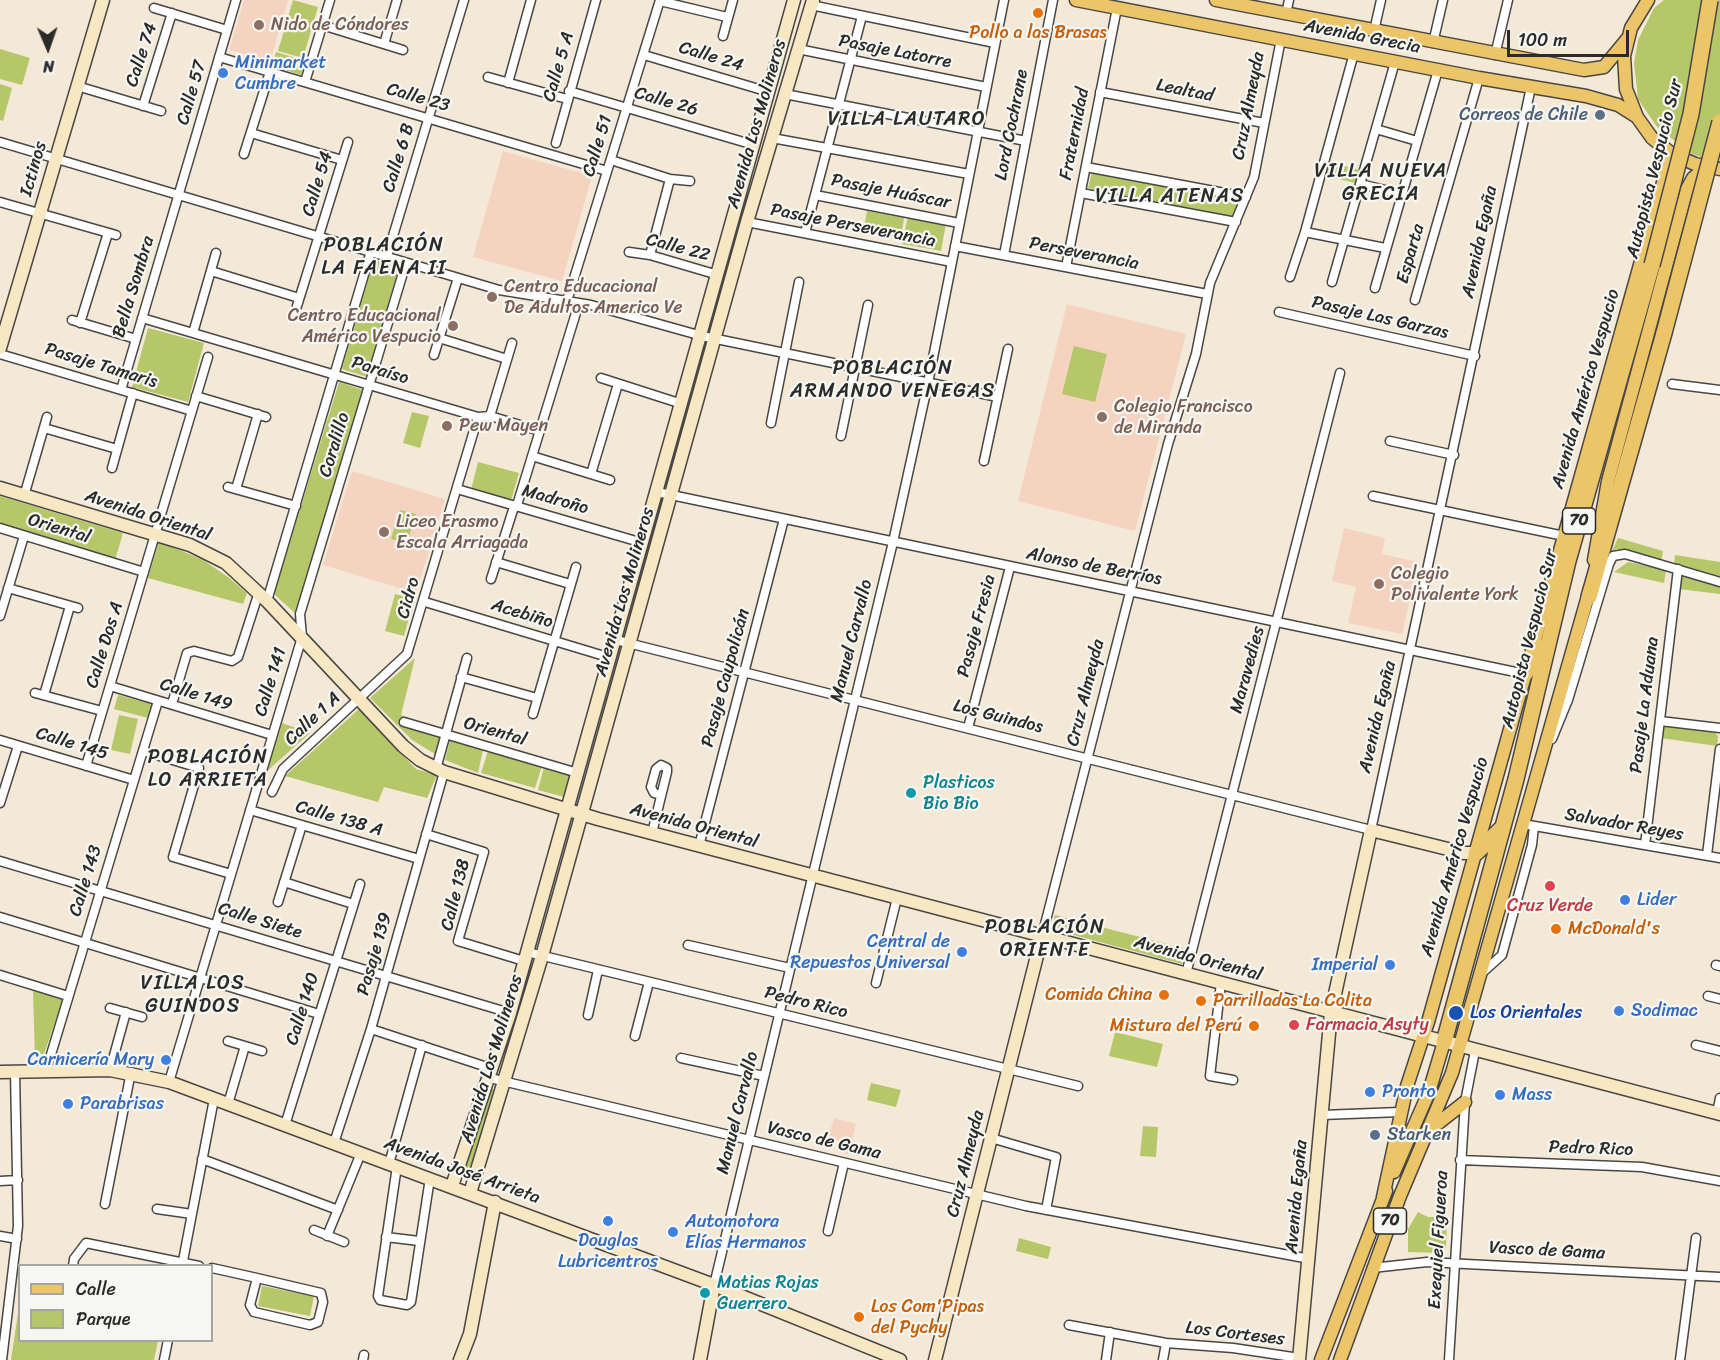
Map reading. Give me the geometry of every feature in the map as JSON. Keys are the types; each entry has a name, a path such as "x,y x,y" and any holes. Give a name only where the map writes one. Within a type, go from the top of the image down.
{"highway":[{"name":"Autopista Vespucio Sur","path":"1444,1042 1503,825 1550,631 1652,265 1691,114 1710,0"},
{"name":"70","path":"1589,597 1664,333 1720,122"},
{"path":"1525,674 1550,631"},
{"path":"1476,853 1503,825"}],"main road":[{"name":"Avenida Grecia","path":"1076,0 1613,103 1637,117"},
{"name":"Avenida Grecia","path":"1216,0 1495,55 1591,70 1608,64 1628,38"},
{"path":"1648,0 1637,15 1628,38 1624,75 1628,96 1637,117 1662,147 1683,160 1720,169"},
{"name":"Avenida Américo Vespucio","path":"1383,1197 1400,1112 1476,853 1664,179 1667,161 1662,147"},
{"path":"1589,597 1608,481 1657,297 1687,189 1693,178 1706,167"},
{"name":"70","path":"1340,1360 1372,1268 1449,1084 1528,825 1540,764 1589,597"},
{"name":"Avenida Américo Vespucio","path":"1321,1360 1383,1197 1429,1092 1444,1042"},
{"path":"1427,1133 1465,1102"}],"street":[{"name":"Ictinos","path":"0,348 103,0"},
{"name":"Calle 57","path":"179,195 236,0"},
{"path":"384,44 397,0"},
{"name":"Calle 6 B","path":"387,256 464,0"},
{"path":"507,83 531,0"},
{"name":"Calle 5 A","path":"555,143 596,0"},
{"path":"723,36 733,0"},
{"name":"Avenida Los Molineros","path":"452,1186 471,1122 492,1073 510,1013 702,336 794,0"},
{"name":"Manuel Carvallo","path":"714,1285 893,542 928,383 1004,0"},
{"name":"Lord Cochrane","path":"1004,255 1053,0"},
{"path":"1286,14 1289,0"},
{"path":"1374,31 1381,0"},
{"path":"1433,43 1443,0"},
{"path":"1495,55 1508,0"},
{"path":"305,82 322,25 326,1"},
{"path":"660,1 727,17"},
{"name":"Calle 51","path":"567,301 660,1"},
{"path":"812,3 862,16 995,43"},
{"name":"Avenida Los Molineros","path":"470,1193 542,956 747,222 812,3"},
{"path":"154,8 227,30"},
{"name":"Fraternidad","path":"1066,267 1117,8"},
{"name":"Calle 74","path":"143,106 172,14"},
{"path":"805,233 862,16"},
{"path":"322,25 403,50"},
{"name":"Cruz Almeyda","path":"935,1360 1168,444 1194,360 1207,294 1256,167 1281,39"},
{"name":"Pasaje Latorre","path":"798,49 986,87"},
{"path":"1290,277 1305,232 1354,53"},
{"name":"Calle 24","path":"644,55 769,92"},
{"name":"Calle 23","path":"219,57 607,171"},
{"path":"1332,282 1395,62"},
{"path":"1375,288 1384,248 1438,70"},
{"path":"244,154 270,72"},
{"name":"Calle 26","path":"488,77 627,108 754,145"},
{"name":"Esparta","path":"1415,300 1479,78"},
{"path":"77,86 161,111"},
{"name":"Avenida Egaña","path":"1299,1359 1331,1012 1454,455 1531,87"},
{"name":"Lealtad","path":"1100,92 1264,123"},
{"path":"785,94 1026,141"},
{"path":"1376,129 1417,141"},
{"path":"251,134 342,160"},
{"path":"772,138 969,174"},
{"path":"0,142 512,293 579,303 715,339 998,397"},
{"name":"Calle 54","path":"211,271 298,302 348,142"},
{"path":"611,160 670,179 690,181"},
{"path":"1086,167 1246,197"},
{"path":"650,255 670,179"},
{"path":"1360,184 1402,194"},
{"path":"1081,193 1236,222"},
{"name":"Bella Sombra","path":"121,390 179,195"},
{"name":"Pasaje Huáscar","path":"815,195 959,223"},
{"path":"0,202 112,234 76,322 136,339"},
{"name":"Pasaje Perseverancia","path":"747,222 952,262"},
{"path":"1305,232 1343,242 1384,248"},
{"name":"Perseverancia","path":"955,246 1207,294"},
{"name":"Coralillo","path":"172,704 187,653 194,651 232,661 237,659 263,597 296,506 371,251"},
{"name":"Calle 22","path":"629,252 650,255 718,275"},
{"path":"193,333 216,253"},
{"name":"Coralillo","path":"302,637 300,614 406,263"},
{"path":"434,355 458,278"},
{"path":"771,423 799,282"},
{"path":"491,579 579,303"},
{"path":"841,436 868,305"},
{"name":"Pasaje Las Garzas","path":"1279,312 1475,356"},
{"name":"Paraíso","path":"142,318 478,417 490,416 540,431"},
{"path":"439,338 507,359"},
{"path":"490,416 513,343"},
{"path":"984,461 1008,349"},
{"name":"Pasaje Tamaris","path":"0,354 192,411"},
{"name":"Calle Dos A","path":"86,766 208,357"},
{"name":"Maravedies","path":"1186,974 1340,373"},
{"path":"601,378 682,404"},
{"path":"591,474 618,384"},
{"path":"1672,384 1720,390"},
{"path":"112,468 133,393"},
{"path":"196,396 262,415 232,488 296,506"},
{"path":"24,496 47,417"},
{"name":"Cidro","path":"358,699 407,654 425,602 478,417"},
{"path":"44,428 117,449"},
{"path":"1390,441 1454,455"},
{"path":"532,456 610,480"},
{"name":"Avenida Oriental","path":"0,488 155,534 216,557 235,570 263,597 411,753 440,771 568,810 699,846 1718,1114"},
{"name":"Madroño","path":"457,489 643,543"},
{"name":"Alonso de Berríos","path":"657,492 1010,567 1131,590 1411,652 1525,674"},
{"path":"1373,496 1564,536"},
{"name":"Pasaje Caupolicán","path":"699,846 784,519"},
{"name":"Oriental","path":"0,528 144,572"},
{"path":"0,616 24,536"},
{"path":"1540,764 1568,700 1610,561 1616,554 1628,555 1720,582"},
{"path":"496,562 570,584"},
{"path":"533,714 576,567"},
{"name":"Pasaje Fresia","path":"968,728 1010,567"},
{"name":"Pasaje La Aduana","path":"1645,845 1678,569"},
{"path":"8,588 74,607 40,694 102,711"},
{"name":"Acebiño","path":"425,602 610,658"},
{"name":"Calle 141","path":"169,1082 302,637"},
{"name":"Los Guindos","path":"616,640 1371,830 1464,853 1476,853"},
{"name":"Pasaje 139","path":"334,1143 371,1029 426,834 440,771 445,735 466,658"},
{"path":"461,676 537,698"},
{"name":"Calle 149","path":"110,686 272,735"},
{"name":"Calle 1 A","path":"272,792 283,769 358,699"},
{"name":"Calle 143","path":"46,1071 158,700"},
{"path":"1659,720 1720,728"},
{"name":"Oriental","path":"404,722 578,772"},
{"name":"Calle 145","path":"0,740 134,780"},
{"path":"0,801 18,746"},
{"path":"1707,855 1718,791 1720,749"},
{"path":"143,751 199,768 173,857 231,874"},
{"path":"652,833 661,795"},
{"name":"Calle 138 A","path":"250,810 419,859"},
{"path":"278,902 302,825"},
{"name":"Salvador Reyes","path":"1528,825 1720,858"},
{"name":"Calle 138","path":"426,834 484,852 458,941 525,957"},
{"name":"Calle Siete","path":"0,861 510,1013"},
{"path":"284,882 354,904"},
{"name":"Calle 140","path":"285,1125 360,884"},
{"path":"876,983 897,898"},
{"path":"0,917 319,1014"},
{"path":"688,945 790,968"},
{"name":"Pedro Rico","path":"525,957 542,956 1078,1086"},
{"path":"588,1015 598,970"},
{"path":"0,975 68,996"},
{"path":"635,1036 649,982"},
{"path":"1221,983 1210,1076 1233,1080"},
{"path":"1708,996 1720,999"},
{"path":"110,1008 142,1017"},
{"path":"110,1070 126,1012"},
{"name":"Vasco de Gama","path":"371,1029 422,1045 492,1073 505,1081 1046,1210 1310,1259"},
{"path":"228,1041 262,1051"},
{"path":"422,1045 393,1165 379,1299 407,1305 411,1302 430,1178"},
{"path":"1696,1045 1720,1051"},
{"path":"228,1104 245,1046"},
{"name":"Exequiel Figueroa","path":"1449,1360 1460,1160 1465,1102 1475,1051"},
{"path":"681,1058 764,1076"},
{"name":"Avenida José Arrieta","path":"0,1072 110,1070 131,1072 169,1082 714,1285 900,1360"},
{"path":"2,1360 3,1323 9,1314 17,1239 15,1072"},
{"path":"105,1204 131,1072"},
{"path":"1718,1114 1720,1098"},
{"path":"73,1264 74,1259 86,1243 182,1264 214,1099"},
{"path":"1322,1115 1400,1112"},
{"path":"990,1138 1056,1156 1046,1210"},
{"path":"327,1236 361,1153"},
{"path":"202,1159 338,1210"},
{"name":"Pedro Rico","path":"1460,1160 1642,1167 1720,1181"},
{"path":"828,1231 844,1163"},
{"path":"0,1181 18,1180"},
{"path":"460,1360 470,1334 495,1202"},
{"path":"157,1209 192,1214"},
{"path":"314,1230 344,1242"},
{"path":"0,1236 17,1239"},
{"path":"386,1237 419,1241"},
{"path":"1680,1360 1696,1238"},
{"name":"Vasco de Gama","path":"1372,1268 1420,1262 1720,1277"},
{"path":"213,1268 256,1278 321,1293 323,1302 318,1322 310,1325 254,1312 250,1305 256,1278"},
{"path":"700,1360 714,1285"},
{"name":"Los Corteses","path":"1069,1325 1166,1343 1233,1348 1299,1359"},
{"path":"1106,1360 1110,1332"},
{"path":"164,1360 168,1342"},
{"name":"Los Corteses","path":"1163,1360 1166,1343"}],"shaded area":[{"name":"Nido de Cóndores","path":"244,0 288,0 270,62 229,50"},
{"path":"503,151 592,176 562,281 473,257"},
{"name":"Colegio Francisco de Miranda","path":"1067,304 1186,334 1135,531 1018,501"},
{"name":"Liceo Erasmo Escala Arriagada","path":"352,471 445,499 416,593 323,565"},
{"name":"Colegio Polivalente York","path":"1344,528 1385,538 1382,554 1418,562 1402,634 1348,623 1356,587 1332,581"},
{"path":"834,1118 856,1124 848,1154 837,1151 839,1141 828,1138"}],"green space":[{"path":"293,0 318,7 303,58 278,51"},
{"path":"1664,0 1720,0 1720,158 1704,158 1692,154 1657,127 1638,99 1634,63 1638,40 1654,8"},
{"path":"0,49 30,58 22,85 0,79"},
{"path":"276,52 306,61 301,75 272,66"},
{"path":"0,84 12,88 3,121 0,120"},
{"path":"1327,161 1359,170 1355,183 1323,175"},
{"path":"1092,172 1240,201 1233,217 1088,188"},
{"path":"867,211 904,218 901,238 863,232"},
{"path":"908,216 946,223 941,251 902,244"},
{"path":"374,260 399,267 367,377 342,369"},
{"path":"148,328 204,343 188,402 132,387"},
{"path":"1074,346 1107,354 1095,402 1062,394"},
{"path":"339,382 363,390 296,614 274,594"},
{"path":"412,412 429,416 420,448 403,443"},
{"path":"478,462 519,473 511,501 471,490"},
{"path":"0,496 123,533 115,560 0,526"},
{"path":"400,510 416,514 407,543 391,539"},
{"path":"1618,538 1663,551 1661,562 1617,549 1612,551"},
{"path":"159,541 203,560 228,577 247,593 243,604 148,578"},
{"path":"1675,555 1720,562 1720,577 1674,565"},
{"path":"1628,562 1666,570 1664,583 1614,572"},
{"path":"1681,575 1720,587 1720,594 1679,589"},
{"path":"395,594 414,599 404,636 385,631"},
{"path":"415,658 401,715 443,731 435,754 412,740 370,698"},
{"path":"118,695 152,704 148,718 114,709"},
{"path":"359,709 416,769 437,775 427,798 384,787 378,802 285,776"},
{"path":"119,715 138,719 130,754 111,750"},
{"path":"282,724 310,733 266,772"},
{"path":"1667,725 1714,731 1718,736 1717,746 1661,738 1662,727"},
{"path":"450,740 483,750 478,773 445,760"},
{"path":"488,751 542,766 535,788 481,773"},
{"path":"544,767 571,774 564,797 538,790"},
{"path":"1055,915 1186,949 1182,964 1051,929"},
{"path":"33,991 63,999 42,1060 35,1060"},
{"path":"1115,1032 1163,1044 1157,1067 1109,1056"},
{"path":"871,1083 901,1090 896,1107 867,1100"},
{"path":"491,1089 496,1090 471,1171 469,1175 462,1173"},
{"path":"1143,1126 1158,1127 1156,1157 1140,1156"},
{"path":"1418,1212 1428,1217 1447,1217 1446,1248 1442,1253 1408,1252 1408,1229"},
{"path":"1019,1238 1051,1247 1048,1259 1016,1251"},
{"path":"262,1286 314,1296 310,1316 258,1306"},
{"path":"18,1313 18,1342 158,1342 154,1360 11,1360"}],"place":[{"name":"Pollo a las Brasas","path":"1038,13"},
{"name":"Nido de Cóndores","path":"259,25"},
{"name":"Minimarket Cumbre","path":"223,73"},
{"name":"Correos de Chile","path":"1600,115"},
{"name":"Centro Educacional De Adultos Americo Ve","path":"492,297"},
{"name":"Centro Educacional Américo Vespucio","path":"453,326"},
{"name":"Colegio Francisco de Miranda","path":"1102,417"},
{"name":"Pew Mayen","path":"447,426"},
{"name":"Liceo Erasmo Escala Arriagada","path":"384,532"},
{"name":"Colegio Polivalente York","path":"1379,584"},
{"name":"Plasticos Bio Bio","path":"911,793"},
{"name":"Cruz Verde","path":"1550,886"},
{"name":"Lider","path":"1625,900"},
{"name":"McDonald's","path":"1556,929"},
{"name":"Central de Repuestos Universal","path":"962,952"},
{"name":"Imperial","path":"1390,965"},
{"name":"Comida China","path":"1164,995"},
{"name":"Parrilladas La Colita","path":"1201,1001"},
{"name":"Sodimac","path":"1619,1011"},
{"name":"Los Orientales","path":"1456,1013"},
{"name":"Farmacia Asyty","path":"1294,1025"},
{"name":"Mistura del Perú","path":"1254,1026"},
{"name":"Carnicería Mary","path":"166,1060"},
{"name":"Pronto","path":"1370,1092"},
{"name":"Mass","path":"1500,1095"},
{"name":"Parabrisas","path":"68,1104"},
{"name":"Starken","path":"1375,1135"},
{"name":"Douglas Lubricentros","path":"608,1221"},
{"name":"Automotora Elías Hermanos","path":"673,1232"},
{"name":"Matias Rojas Guerrero","path":"705,1293"},
{"name":"Los Com'Pipas del Pychy","path":"859,1317"}],"district":[{"name":"VILLA LAUTARO","path":"907,120"},
{"name":"VILLA NUEVA GRECIA","path":"1381,184"},
{"name":"VILLA ATENAS","path":"1170,197"},
{"name":"POBLACIÓN LA FAENA II","path":"384,258"},
{"name":"POBLACIÓN ARMANDO VENEGAS","path":"893,380"},
{"name":"POBLACIÓN LO ARRIETA","path":"208,770"},
{"name":"POBLACIÓN ORIENTE","path":"1045,940"},
{"name":"VILLA LOS GUINDOS","path":"193,996"}]}
